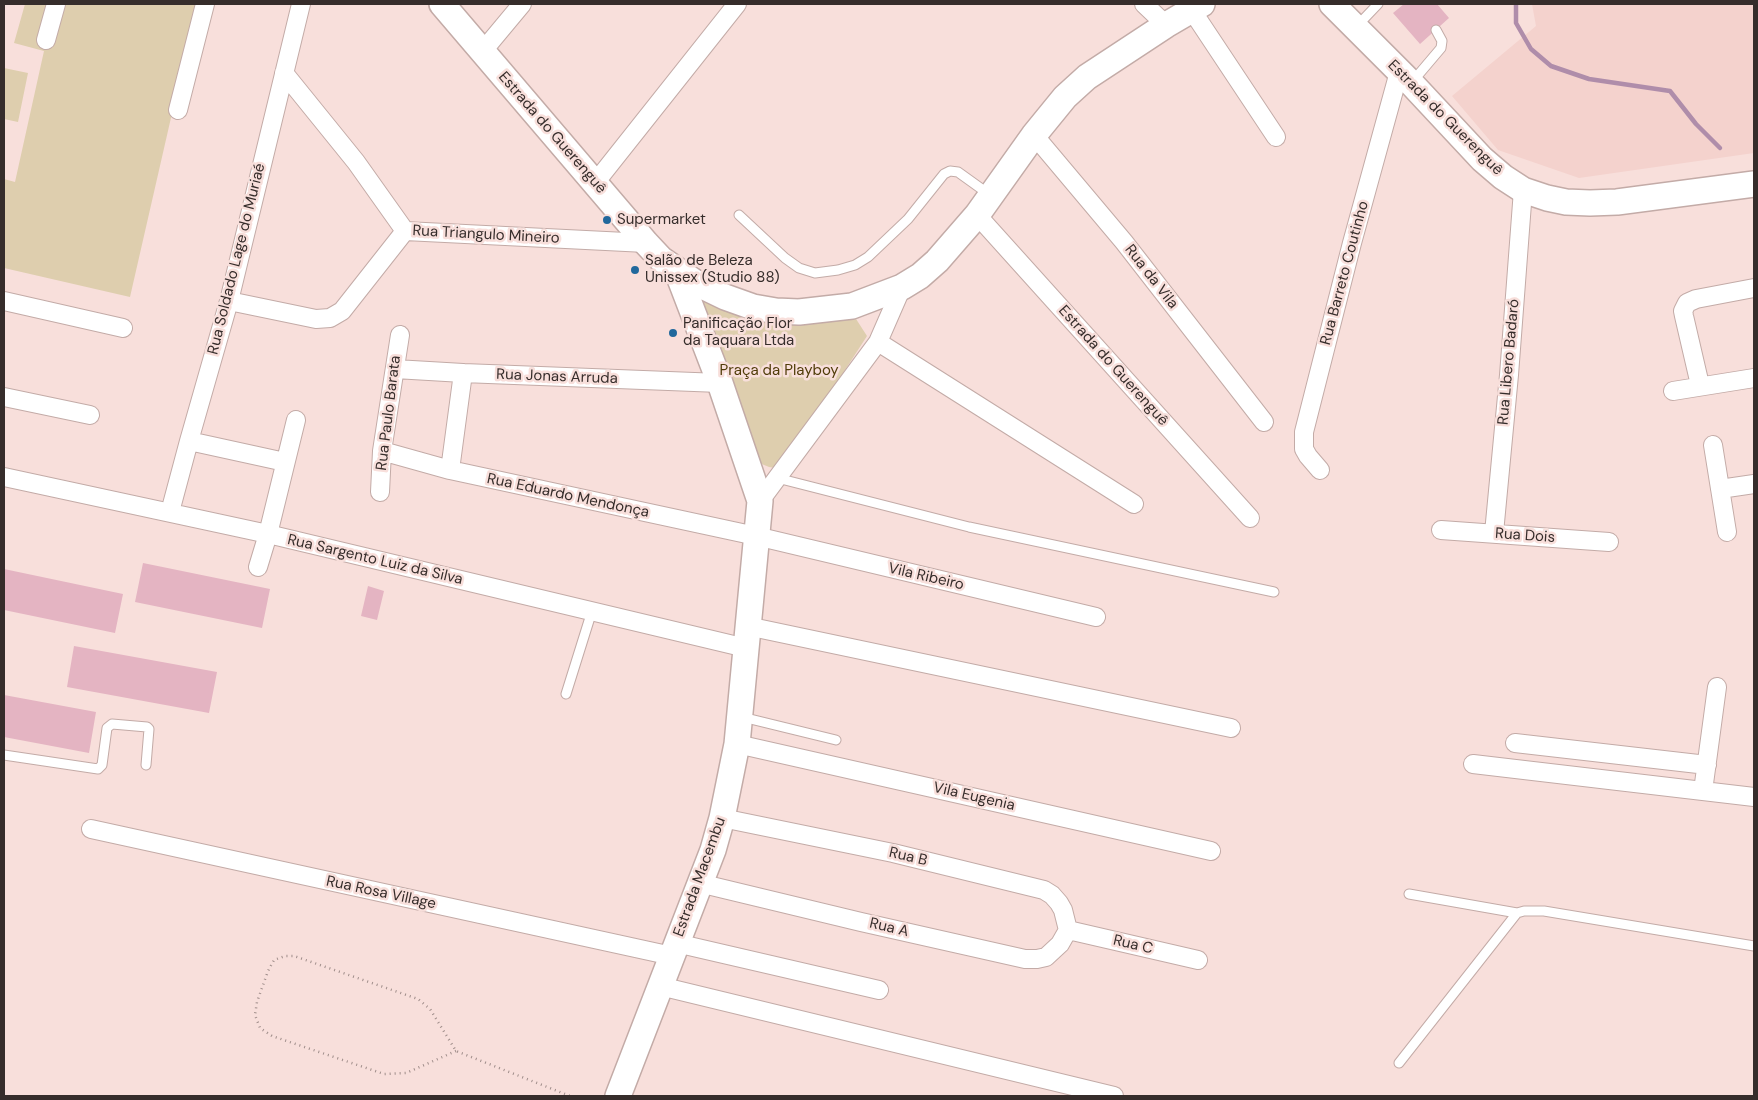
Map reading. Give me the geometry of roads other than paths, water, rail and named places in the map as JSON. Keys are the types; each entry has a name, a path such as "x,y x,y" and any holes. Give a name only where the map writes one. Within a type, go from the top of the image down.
{"main road":[{"name":"Estrada do Guerenguê","path":"442,4 661,259 696,284 725,297 752,307 799,312 852,306 902,287 920,276 937,261 984,205 1034,135 1065,98 1087,77 1197,6"},
{"name":"Estrada do Guerenguê","path":"1332,4 1482,159 1503,177 1523,190 1566,202 1590,203 1617,202 1754,184"},
{"name":"Estrada Macembu","path":"618,1096 713,850 722,818 737,744 760,500 720,383 677,271"}],"street":[{"path":"46,40 56,4"},
{"path":"178,110 204,4"},
{"name":"Rua Soldado Lage do Muriaé","path":"170,512 228,301 301,4"},
{"path":"482,52 522,4"},
{"path":"595,183 737,4"},
{"path":"1144,4 1166,25"},
{"path":"1197,6 1276,137"},
{"name":"Rua Triangulo Mineiro","path":"284,73 356,162 405,231 646,243"},
{"name":"Rua Barreto Coutinho","path":"1320,470 1304,449 1304,432 1352,243 1405,78"},
{"name":"Rua da Vila","path":"1034,135 1124,242 1264,422"},
{"name":"Rua Libero Badaró","path":"1494,533 1509,375 1523,190"},
{"name":"Estrada do Guerenguê","path":"984,205 1250,518"},
{"path":"228,301 316,319 330,318 342,311 405,231"},
{"path":"760,500 878,342 902,287"},
{"path":"1700,385 1683,311 1687,303 1696,299 1754,288"},
{"path":"4,301 123,328"},
{"name":"Rua Paulo Barata","path":"380,492 382,450 400,335"},
{"path":"878,342 1134,504"},
{"name":"Rua Jonas Arruda","path":"395,369 720,383"},
{"path":"450,470 463,373"},
{"path":"1673,391 1700,385 1754,378"},
{"path":"4,397 90,415"},
{"path":"258,567 296,420"},
{"path":"188,441 286,462"},
{"path":"1713,445 1727,532"},
{"name":"Rua Eduardo Mendonça","path":"382,450 450,470 756,536"},
{"name":"Rua Sargento Luiz da Silva","path":"4,477 268,534 592,611 746,637 1232,728"},
{"path":"1720,488 1754,484"},
{"name":"Rua Dois","path":"1441,530 1609,542"},
{"name":"Vila Ribeiro","path":"756,536 1096,618"},
{"path":"1703,791 1717,687"},
{"path":"1515,743 1707,765"},
{"name":"Vila Eugenia","path":"737,744 1211,851"},
{"path":"1473,764 1754,797"},
{"name":"Rua B","path":"722,818 893,853 1044,890 1059,903 1063,910 1068,930"},
{"name":"Rua Rosa Village","path":"91,830 674,950 879,990"},
{"name":"Rua A","path":"699,883 1025,959 1046,957 1060,944 1068,930"},
{"name":"Rua C","path":"1068,930 1198,960"},
{"path":"660,986 1114,1096"}],"lane":[{"path":"1356,27 1378,4"},
{"path":"1405,78 1441,48 1442,40 1436,30"},
{"path":"739,215 785,258 799,268 815,273 838,270 855,265 868,257 908,219 944,174 950,171 958,172 984,205"},
{"path":"777,478 969,527 1274,592"},
{"path":"566,694 592,611"},
{"path":"740,717 836,740"},
{"path":"4,756 98,769 102,765 107,728 112,724 147,727 149,729 146,765"},
{"path":"1410,894 1517,912 1544,911 1754,946"},
{"path":"1398,1063 1517,912"}],"waterway":[{"path":"1516,4 1516,23 1531,49 1551,66 1589,79 1670,91 1696,124 1720,148"}],"place":[{"name":"Supermarket","path":"607,220"},
{"name":"Salão de Beleza Unissex (Studio 88)","path":"635,270"},
{"name":"Panificação Flor da Taquara Ltda","path":"673,333"}],"park label":[{"name":"Praça da Playboy","path":"779,371"}]}
